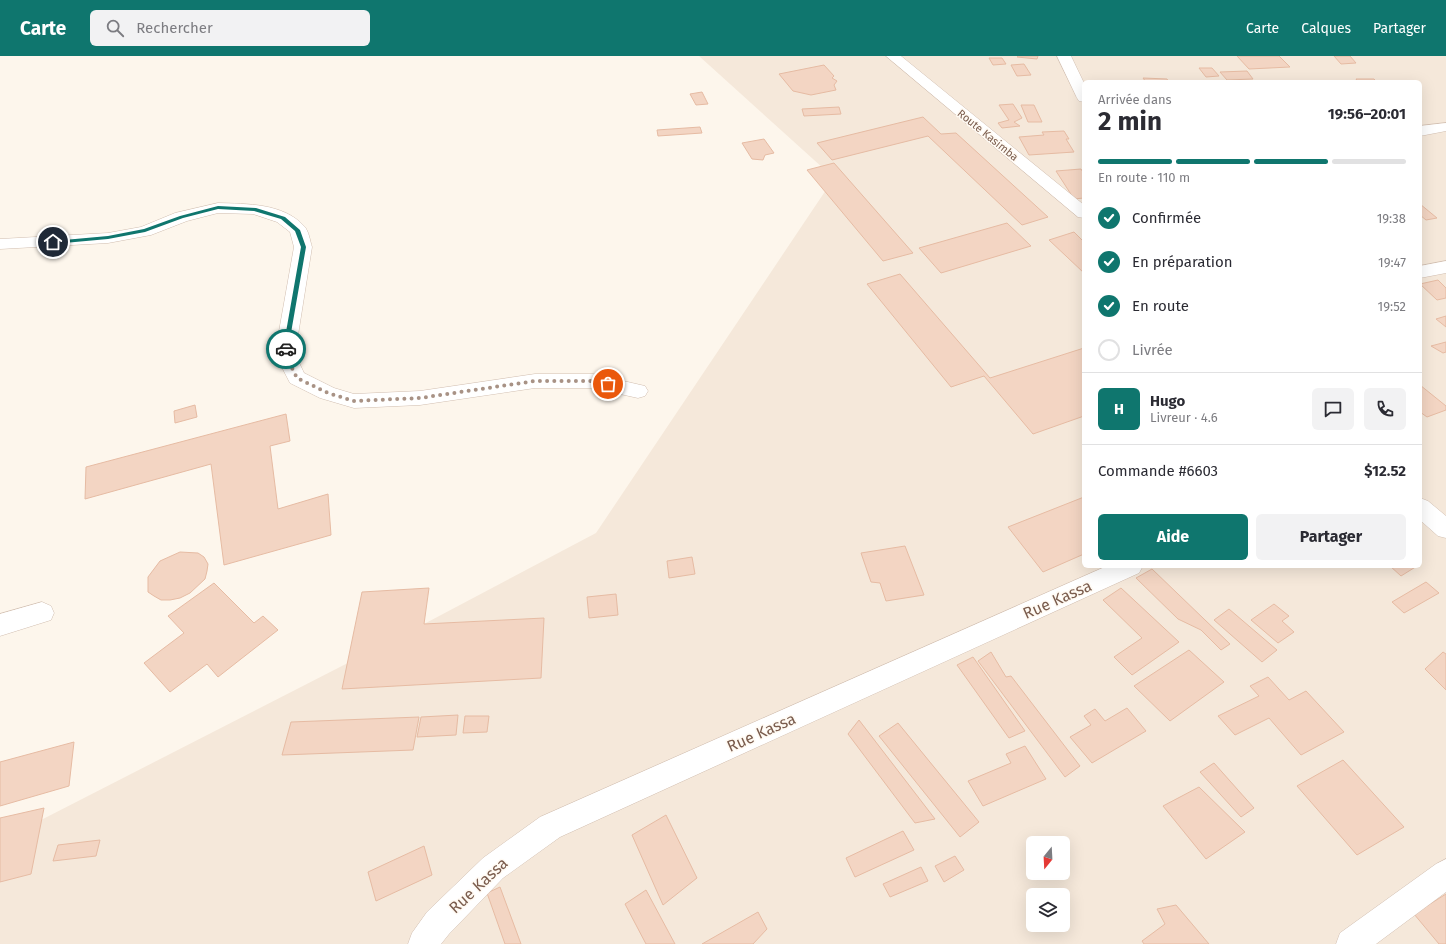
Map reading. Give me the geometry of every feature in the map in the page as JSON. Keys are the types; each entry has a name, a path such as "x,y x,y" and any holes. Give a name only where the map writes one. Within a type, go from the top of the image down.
{"street":[{"name":"Route Kasimba","path":"893,56 1082,211"},
{"path":"1067,56 1082,93"},
{"path":"1422,131 1446,127"},
{"path":"0,244 46,243 108,238 145,231 181,217 218,208 254,209 283,218 298,230 303,247 285,354 297,378 328,393 354,401 420,398 535,381 593,381 638,391"},
{"path":"1422,272 1446,267"},
{"path":"1422,509 1445,526"},
{"name":"Rue Kassa","path":"423,944 438,923 493,868 550,827 1127,568"},
{"path":"0,625 42,613"},
{"path":"1351,944 1446,874"}],"shaded area":[{"path":"699,56 1446,56 1446,944 0,944 0,841 424,624 596,533 834,178"}],"building":[{"path":"1038,56 1037,59 1017,57"},
{"path":"1237,56 1279,56 1290,67 1249,69"},
{"path":"1334,56 1350,56 1356,63 1341,64"},
{"path":"989,58 1002,58 1006,64 993,65"},
{"path":"1024,64 1031,75 1017,76 1011,65"},
{"path":"824,65 834,76 832,78 837,81 834,85 836,90 811,95 793,91 779,74"},
{"path":"1199,68 1212,68 1219,76 1206,77"},
{"path":"1247,71 1253,79 1227,80 1220,72"},
{"path":"1143,78 1168,80 1144,80"},
{"path":"1356,79 1375,80 1357,80"},
{"path":"702,92 708,104 696,105 690,94"},
{"path":"1013,104 1022,118 1014,122 1020,126 1002,128 998,123 1009,120 999,105"},
{"path":"1021,105 1034,105 1042,122 1028,122"},
{"path":"839,107 841,114 804,116 802,109"},
{"path":"923,117 941,134 956,133 1048,217 1022,225 928,136 832,160 817,143"},
{"path":"700,127 702,133 658,136 657,130"},
{"path":"1064,131 1069,139 1066,139 1074,152 1029,155 1019,137 1044,135 1042,132"},
{"path":"764,139 774,153 765,155 763,160 752,159 742,143"},
{"path":"834,163 913,253 883,261 807,170"},
{"path":"1081,169 1082,198 1074,199 1056,171"},
{"path":"1422,206 1437,218 1426,220 1422,217"},
{"path":"1007,223 1031,246 941,273 919,248"},
{"path":"1074,232 1082,240 1082,271 1049,240"},
{"path":"900,274 990,378 1082,349 1082,417 1033,434 984,376 951,387 867,284"},
{"path":"1438,280 1446,288 1446,298 1437,300 1422,286 1422,284"},
{"path":"1446,316 1446,327 1436,319"},
{"path":"1446,342 1446,352 1443,353 1431,346"},
{"path":"1422,387 1446,406 1446,410 1427,417 1422,413"},
{"path":"195,405 197,417 175,423 174,411"},
{"path":"286,414 290,441 270,446 278,509 328,494 331,535 224,565 211,464 85,499 86,467"},
{"path":"1082,498 1082,555 1043,572 1008,527"},
{"path":"905,546 924,595 886,601 880,583 871,582 861,553"},
{"path":"180,552 198,553 204,557 208,564 205,579 190,593 180,598 161,600 148,592 148,577 160,561"},
{"path":"692,557 695,574 669,578 667,561"},
{"path":"1392,568 1414,568 1401,576"},
{"path":"1152,569 1230,644 1221,650 1201,630 1178,619 1136,578"},
{"path":"1426,582 1439,593 1404,613 1392,602"},
{"path":"214,583 254,623 263,616 278,630 218,677 207,664 170,692 144,663 184,633 168,616"},
{"path":"429,588 424,624 544,618 541,678 342,689 362,592"},
{"path":"1121,588 1179,642 1132,675 1114,657 1142,638 1103,600"},
{"path":"616,594 618,615 589,618 587,597"},
{"path":"1274,604 1289,616 1282,621 1294,632 1278,643 1251,620"},
{"path":"1229,609 1277,650 1262,662 1214,620"},
{"path":"1189,650 1224,682 1170,721 1134,686"},
{"path":"991,652 1006,677 1011,676 1080,766 1065,777 978,661"},
{"path":"1443,652 1446,654 1446,690 1425,669"},
{"path":"973,657 1025,731 1009,738 957,665"},
{"path":"1268,677 1289,700 1306,691 1344,732 1301,755 1269,718 1235,735 1218,716 1259,696 1250,686"},
{"path":"1127,708 1146,731 1092,763 1070,737 1091,725 1084,716 1095,709 1105,721"},
{"path":"458,715 456,735 417,737 421,717"},
{"path":"465,716 489,716 487,732 463,733"},
{"path":"419,717 413,750 282,755 291,722"},
{"path":"859,720 935,819 915,823 848,734"},
{"path":"898,723 979,822 960,837 879,736"},
{"path":"74,742 69,786 0,806 0,762"},
{"path":"1025,746 1046,779 983,806 968,781 1011,763 1006,754"},
{"path":"1343,760 1404,827 1357,855 1297,786"},
{"path":"1214,763 1254,808 1241,817 1200,772"},
{"path":"1199,787 1245,832 1206,859 1163,806"},
{"path":"44,808 31,874 0,882 0,818"},
{"path":"666,815 697,878 663,905 632,835"},
{"path":"903,831 914,850 855,877 846,858"},
{"path":"100,840 96,856 53,861 58,845"},
{"path":"424,846 432,875 376,901 368,872"},
{"path":"955,856 964,870 944,882 935,866"},
{"path":"921,867 928,881 890,897 883,884"},
{"path":"500,887 521,944 505,944 487,893"},
{"path":"646,890 675,944 646,944 625,904"},
{"path":"1446,894 1446,944 1439,944 1414,914"},
{"path":"1176,905 1209,944 1144,944 1142,941 1165,924 1157,909"},
{"path":"758,912 767,929 753,944 702,944"}],"way so far":[{"path":"286,349 285,354 297,378 328,393 354,401 420,398 535,381 593,381 608,384"}],"route":[{"path":"53,242 108,238 145,231 181,217 218,208 254,209 283,218 298,230 303,247 286,349"}]}
